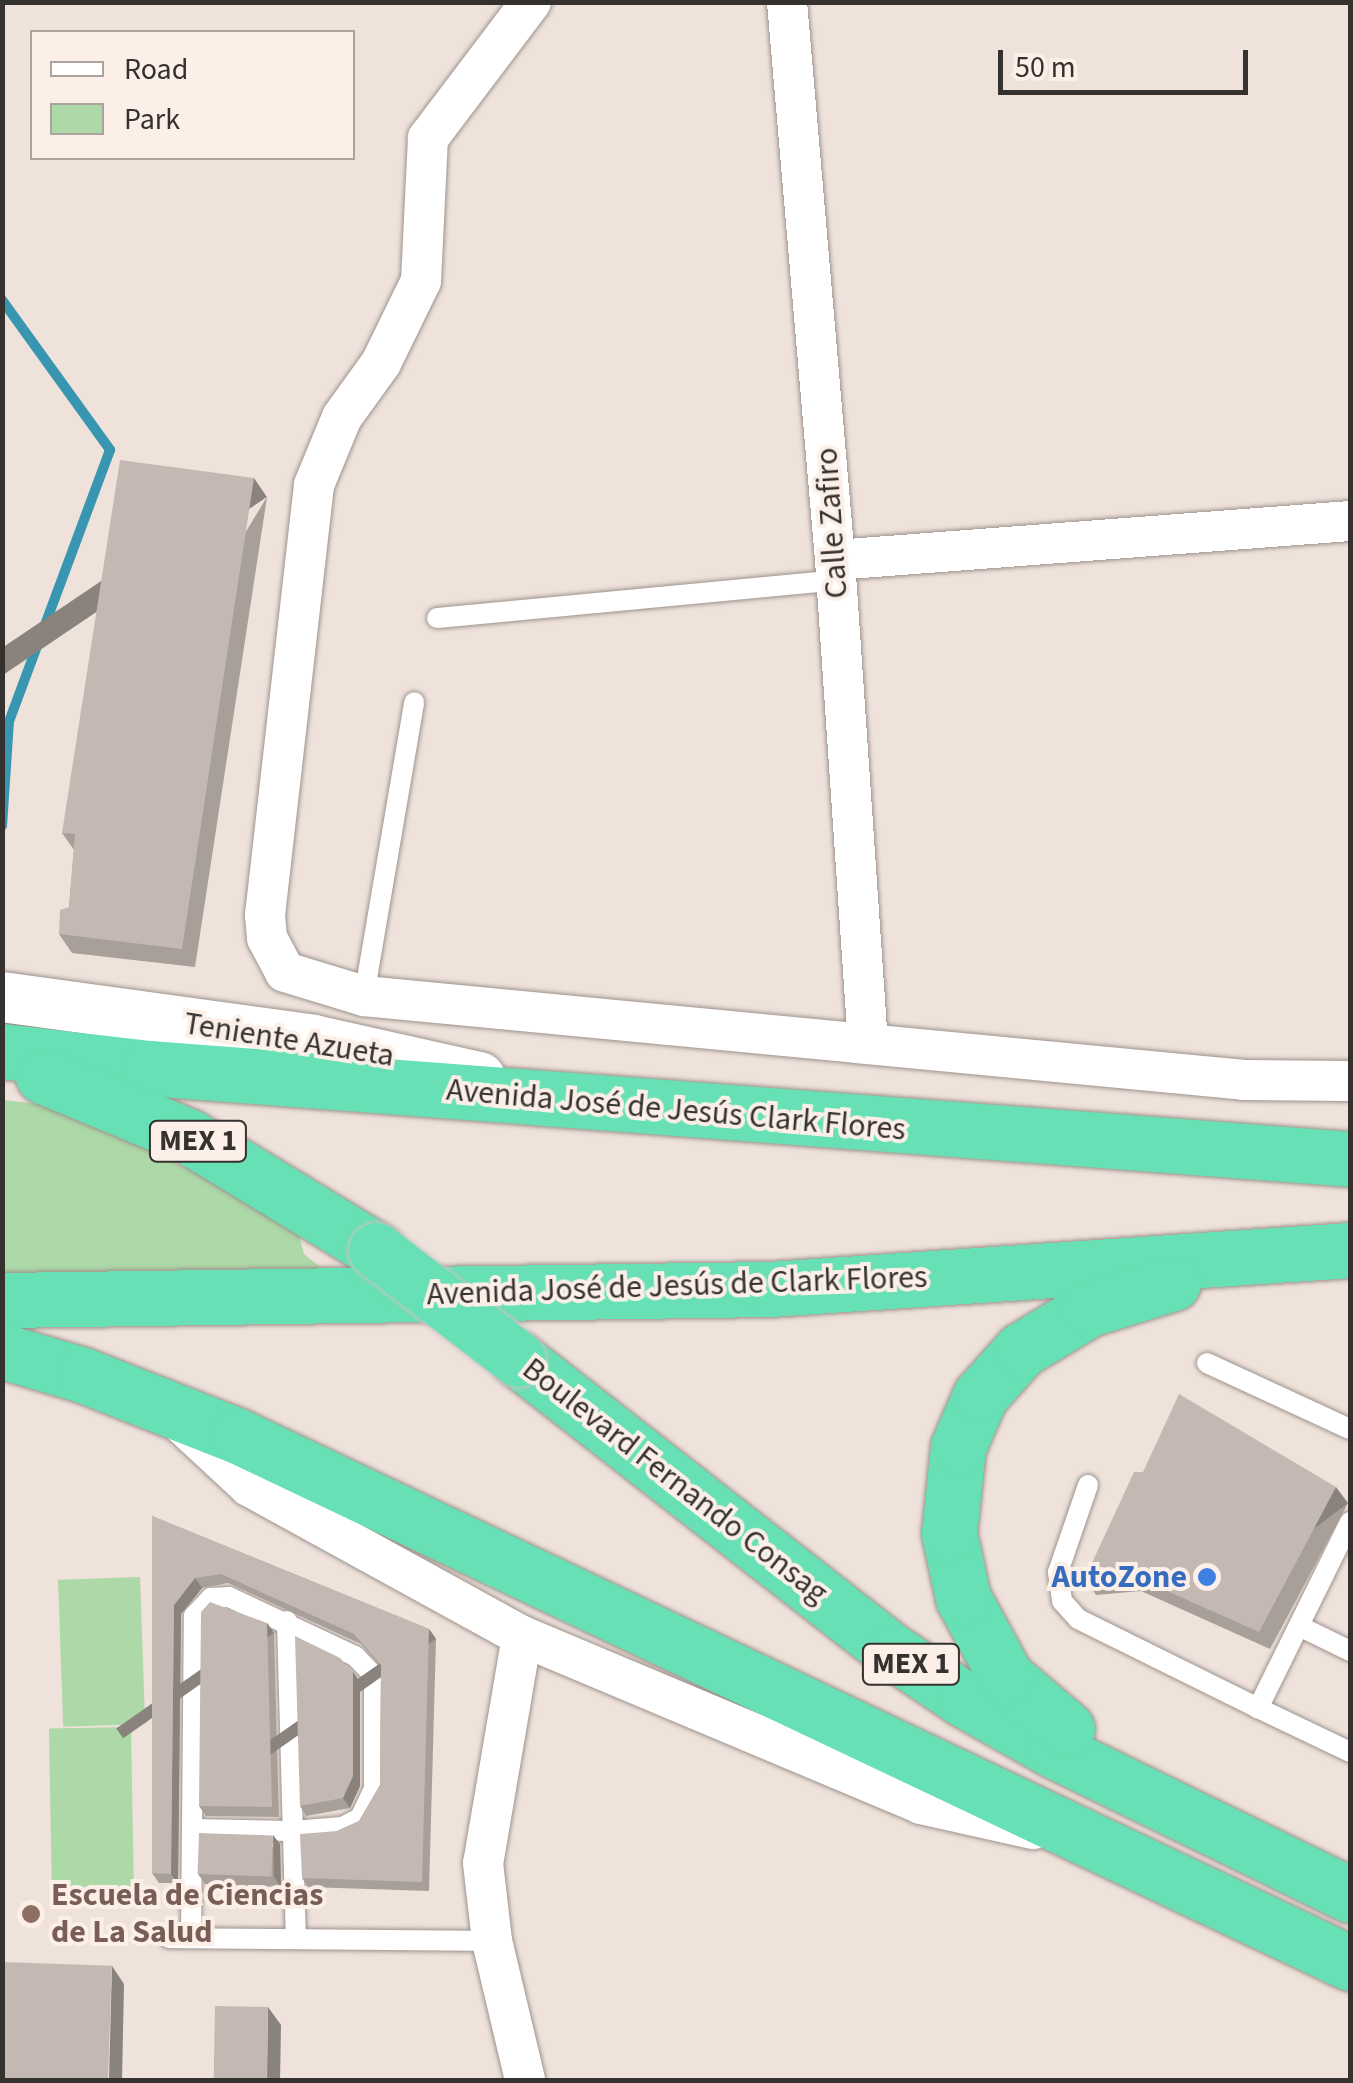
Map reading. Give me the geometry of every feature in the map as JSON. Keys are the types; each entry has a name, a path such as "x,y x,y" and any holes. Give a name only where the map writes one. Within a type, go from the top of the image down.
{"highway":[{"name":"Avenida José de Jesús Clark Flores","path":"2,1051 572,1102 1350,1159"},
{"name":"Boulevard Fernando Consag","path":"2,1068 43,1076 190,1137 376,1250 892,1651 1040,1743 1348,1893"},
{"name":"Avenida José de Jesús de Clark Flores","path":"2,1300 770,1289 1350,1250"},
{"path":"1145,1796 1022,1693 975,1626 950,1532 958,1447 994,1376 1046,1331 1089,1310 1268,1256"},
{"name":"MEX 1","path":"2,1351 164,1407 1093,1837 1350,1962"}],"street":[{"path":"531,2 428,138 421,282 381,363 342,417 314,484 266,938 286,972 364,996 1244,1080 1350,1081"},
{"name":"Calle Zafiro","path":"786,2 836,570 868,1043"},
{"path":"836,570 1350,521"},
{"name":"Teniente Azueta","path":"2,997 314,1040 572,1102"},
{"path":"164,1407 249,1486 522,1636 921,1804 1093,1837"},
{"path":"522,1636 483,1863 492,1940 525,2080"}],"lane":[{"path":"437,618 836,570"},
{"path":"364,996 414,702"},
{"path":"1207,1363 1350,1428"},
{"path":"1088,1484 1058,1572 1062,1601 1078,1619 1350,1752"},
{"path":"1258,1708 1345,1546 1350,1522"},
{"path":"191,1938 192,1828 194,1616 210,1598 230,1597 355,1656 374,1676 369,1806 342,1828 192,1828"},
{"path":"287,1621 296,1938"},
{"path":"1299,1626 1350,1650"},
{"path":"169,1938 492,1940"}],"green space":[{"path":"3,1100 57,1106 328,1236 298,1232 304,1254 337,1281 3,1275"},
{"path":"140,1577 145,1724 63,1727 58,1580"},
{"path":"131,1727 134,1903 52,1904 49,1728"}],"building":[{"path":"120,460 254,478 182,949 59,934 60,910 69,907 75,834 62,833"},
{"path":"1179,1394 1336,1487 1259,1632 1129,1574 1085,1578 1134,1472 1143,1472"},
{"path":"152,1516 429,1629 422,1882 302,1878 300,1834 337,1831 359,1821 380,1785 381,1665 354,1634 221,1574 195,1578 174,1605 171,1874 152,1873"},
{"path":"210,1602 267,1623 272,1807 199,1806 201,1612"},
{"path":"295,1636 340,1658 353,1672 353,1776 343,1798 300,1806"},
{"path":"199,1833 273,1836 272,1877 198,1874"},
{"path":"2,1962 112,1966 108,2080 2,2080"},
{"path":"215,2006 268,2007 267,2080 214,2080"}],"waterway":[{"path":"2,300 110,450 9,721 2,826"}],"place":[{"name":"AutoZone","path":"1207,1577"},
{"name":"Escuela de Ciencias de La Salud","path":"31,1914"}]}
